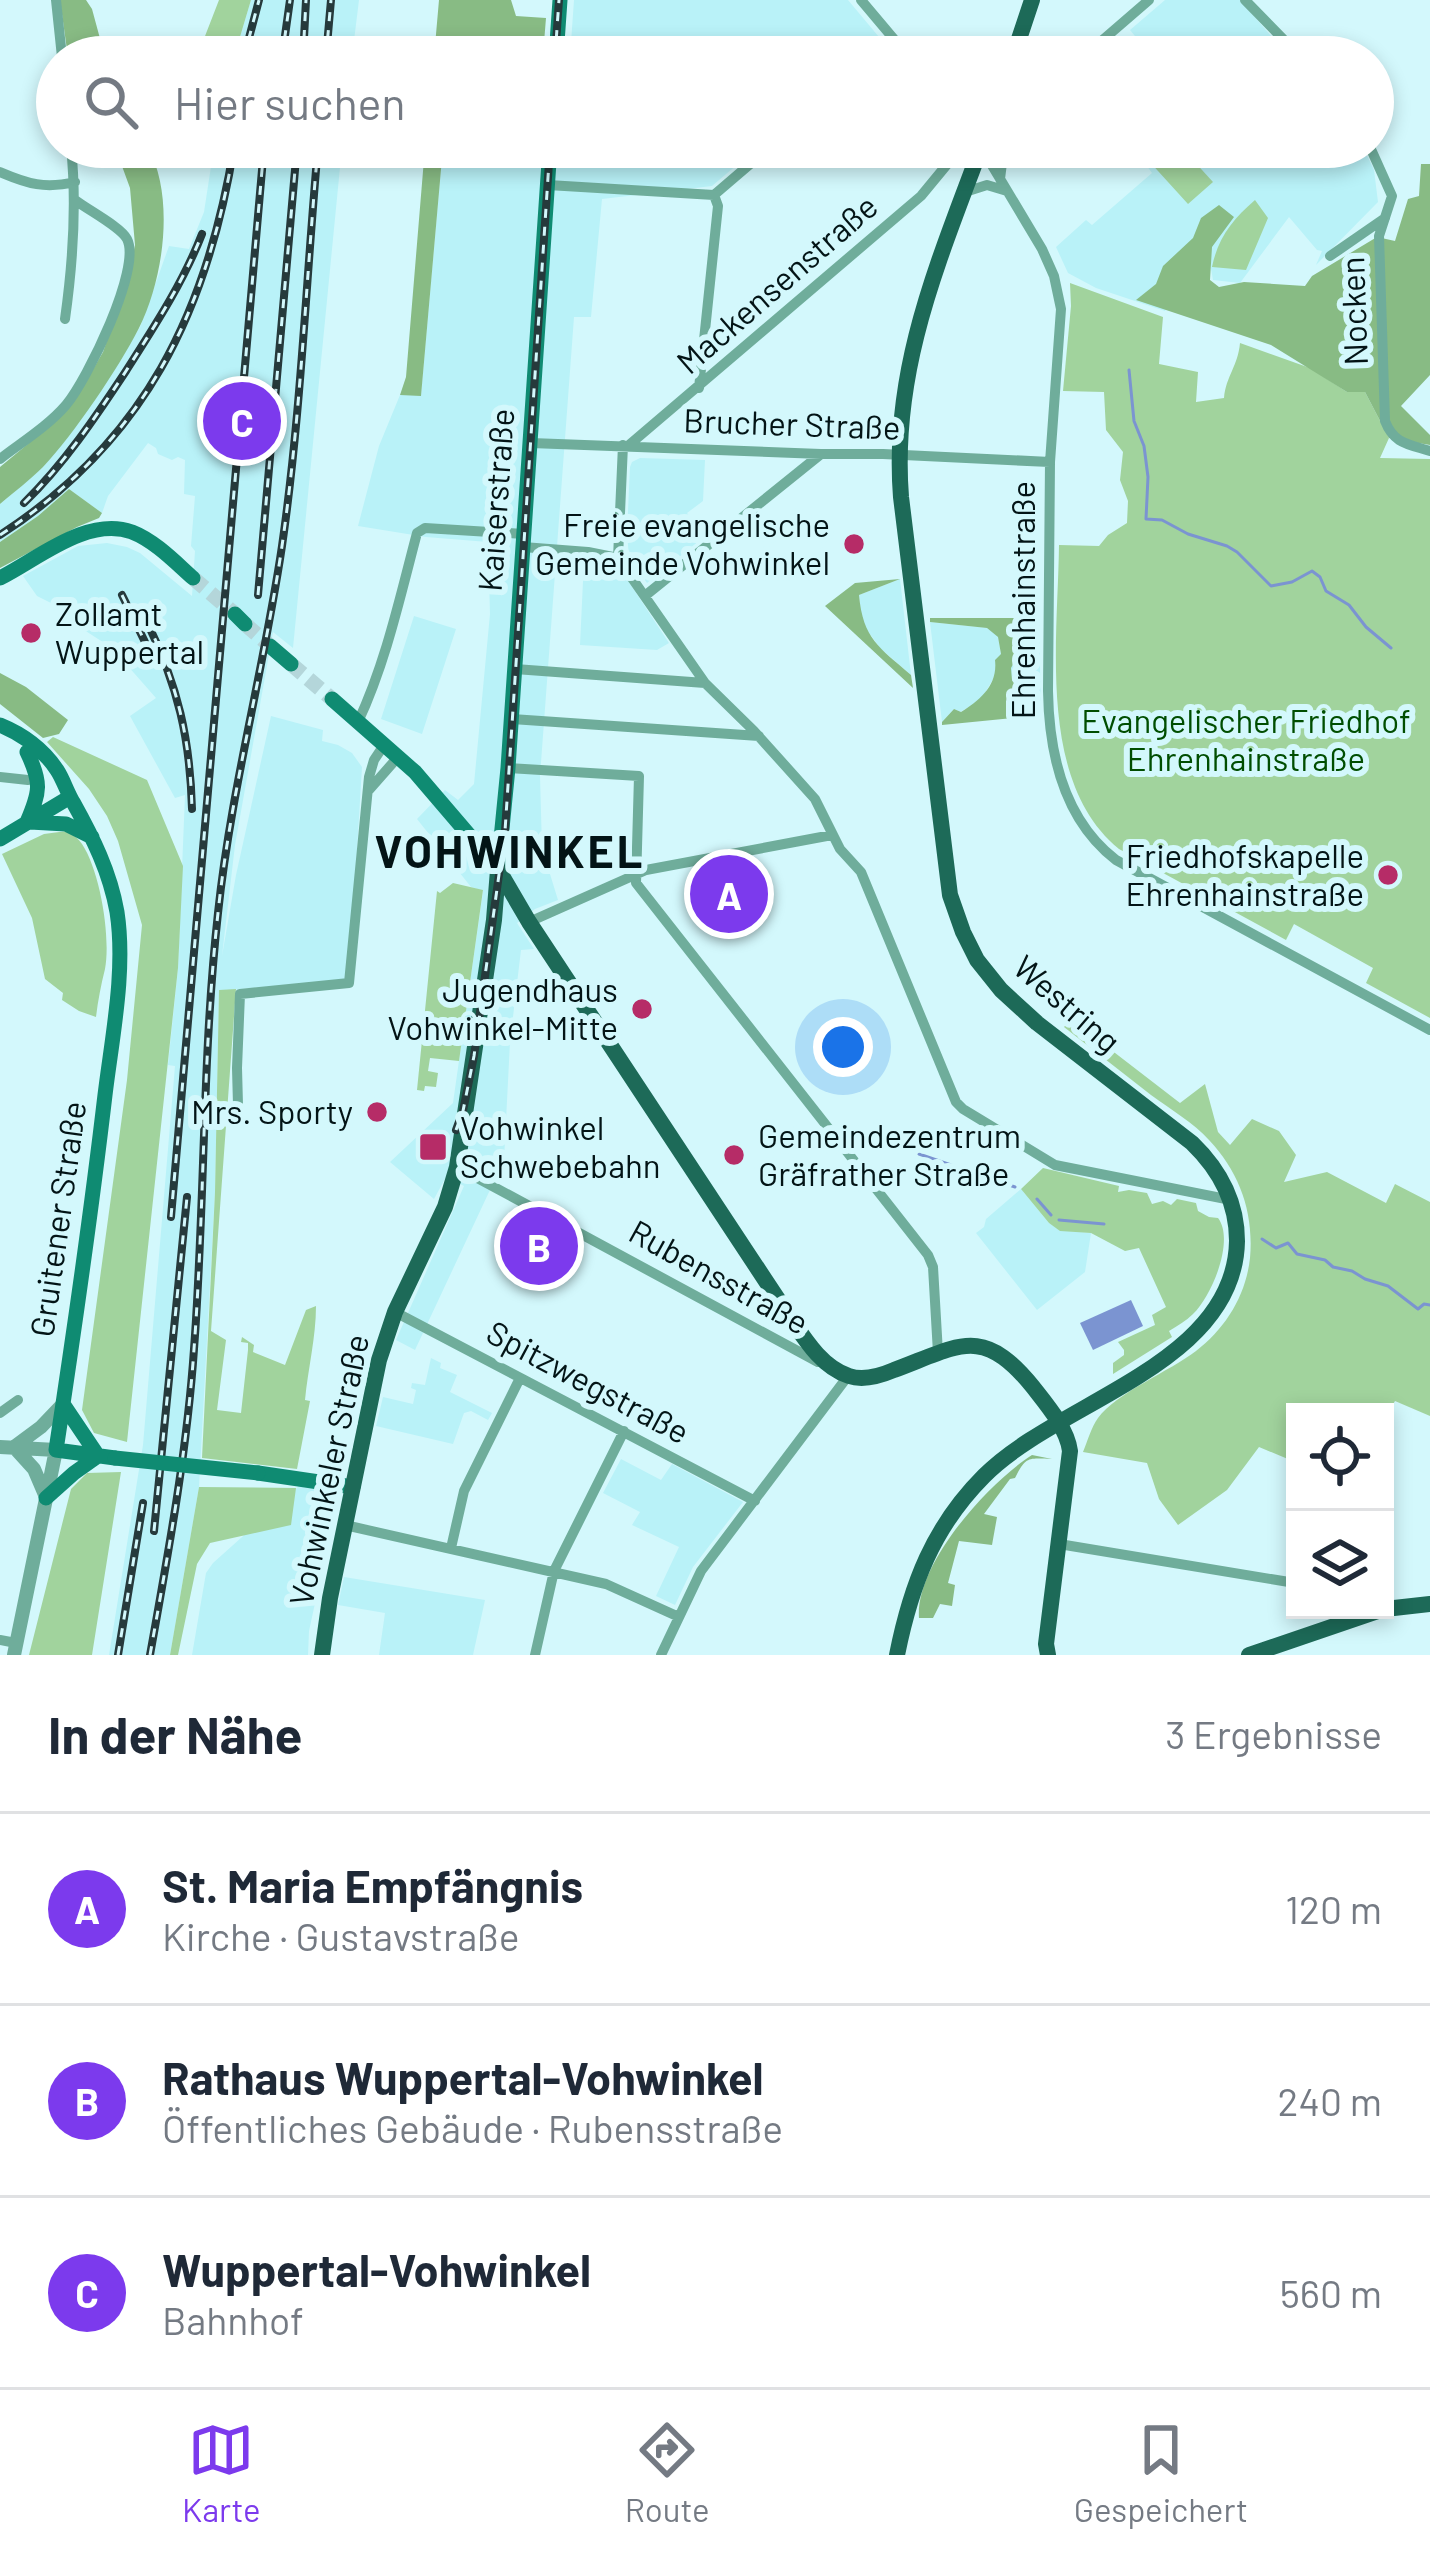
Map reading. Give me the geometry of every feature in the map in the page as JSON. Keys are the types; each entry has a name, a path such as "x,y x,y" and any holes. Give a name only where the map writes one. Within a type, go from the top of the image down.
{"main road":[{"path":"557,36 560,0"},
{"path":"1019,36 1032,0"},
{"name":"Kaiserstraße","path":"498,870 549,168"},
{"name":"Westring","path":"897,1655 911,1592 931,1546 985,1475 1013,1450 1183,1345 1222,1299 1237,1249 1231,1200 1208,1159 1000,990 962,932 945,875 899,454 914,341 974,168"},
{"path":"0,578 76,538 111,528 148,541 194,578"},
{"path":"270,646 291,664"},
{"path":"332,699 435,794 498,870 797,1328 829,1365 856,1378 874,1376 969,1345 1001,1354 1028,1382 1068,1440 1070,1451 1048,1655"},
{"name":"Gruitener Straße","path":"0,728 70,797"},
{"name":"Gruitener Straße","path":"0,728 18,733 57,770 94,838 117,916 114,1024 56,1450"},
{"path":"27,752 39,794 27,822"},
{"path":"0,838 70,797"},
{"path":"27,822 66,824 94,838"},
{"name":"Vohwinkeler Straße","path":"322,1655 379,1360 395,1312 445,1207 457,1167 498,870"},
{"path":"1070,1451 1097,1400"},
{"path":"63,1404 107,1457"},
{"path":"56,1450 352,1487"},
{"path":"46,1498 74,1473 107,1457"},
{"path":"1394,1608 1430,1604"},
{"path":"1249,1655 1355,1619"}],"street":[{"path":"56,0 60,36"},
{"path":"861,0 892,36"},
{"path":"1107,36 1149,0"},
{"path":"1245,0 1280,36"},
{"path":"64,319 73,254 73,168"},
{"path":"548,185 714,195 746,168"},
{"name":"Mackensenstraße","path":"626,445 699,388 920,196 944,168"},
{"name":"Ehrenhainstraße","path":"993,168 1048,262 1061,309 1050,463 1048,723 1055,764 1068,798 1091,837 1116,860 1430,1030"},
{"name":"Ehrenhainstraße","path":"1000,179 1001,168"},
{"name":"Nocken","path":"1379,168 1392,196 1379,236 1385,421 1390,435 1430,451"},
{"path":"0,172 51,188 75,182"},
{"path":"965,192 987,185 1008,192"},
{"path":"699,388 718,206 714,195"},
{"path":"0,459 70,400 95,358 125,278 131,250 125,234 75,200"},
{"path":"1330,256 1384,218"},
{"name":"Brucher Straße","path":"531,443 1050,463"},
{"path":"626,445 618,558 705,683 814,799 832,836 861,872 956,1102 1055,1165 1231,1200"},
{"path":"646,595 821,454"},
{"path":"358,722 420,530 480,532 618,558"},
{"path":"514,669 705,683"},
{"path":"512,719 759,736"},
{"path":"238,1106 240,994 349,982 371,767 384,745"},
{"path":"369,790 398,757"},
{"path":"508,768 639,776 636,883 928,1255 938,1353"},
{"path":"0,777 28,780"},
{"path":"530,922 646,870 832,836"},
{"name":"Rubensstraße","path":"457,1167 804,1356 829,1365"},
{"name":"Spitzwegstraße","path":"395,1312 755,1501"},
{"path":"661,1655 701,1571 848,1376"},
{"path":"452,1548 464,1491 520,1378"},
{"path":"0,1413 18,1400"},
{"path":"7,1447 41,1427 63,1404"},
{"path":"535,1655 554,1571 624,1430"},
{"path":"7,1447 56,1450"},
{"path":"7,1447 34,1468 46,1498"},
{"name":"Gruitener Straße","path":"10,1646 56,1450"},
{"path":"345,1526 606,1584 679,1617"},
{"path":"1059,1544 1286,1582"}],"shaded area":[{"path":"251,0 359,0 355,36 240,36"},
{"path":"574,0 848,0 878,36 571,36"},
{"path":"1165,0 1240,0 1271,36 1135,36 1130,30"},
{"path":"211,168 340,168 293,648 273,632 235,845 222,956 271,716 323,730 322,741 352,753 362,767 356,868 346,980 219,991 215,1192 199,1487 170,1655 109,1655 143,1445 175,1066 168,1065 178,968 185,795 175,798 130,716 156,698 112,648 78,626 73,614 37,596 23,576 78,546 107,543 140,553 192,596 195,496 184,494 185,460 158,454 148,443 108,496 102,513 69,489 0,542 0,504 43,467 91,405 140,327 169,246 189,249 204,212"},
{"path":"441,168 733,168 712,186 602,199 591,317 574,317 540,776 542,848 558,900 517,923 534,949 521,950 504,1160 415,1350 396,1340 464,1186 446,1177 434,1199 390,1162 453,1103 483,891 471,887 417,819 445,790 458,800 474,784 490,614 488,542 358,526 379,446 400,395 421,395"},
{"path":"1148,168 1373,168 1378,202 1316,265 1322,251 1289,217 1240,283 1213,280 1205,235 1165,311 1096,288 1068,273 1056,247 1086,220 1092,225 1152,173"},
{"path":"640,458 705,460 703,501 687,513 705,536 647,583 629,557 627,533 630,467"},
{"path":"584,560 619,567 669,643 657,650 580,645"},
{"path":"900,579 911,675 880,648 862,623 859,595"},
{"path":"414,616 456,629 422,734 381,719"},
{"path":"1015,618 1039,618 1041,716 1033,716 1032,706 1012,680"},
{"path":"930,622 987,628 998,636 1001,654 981,700 960,712 954,709 942,722"},
{"path":"1021,1189 1060,1230 1091,1233 1085,1272 1037,1310 976,1233"},
{"path":"431,1358 457,1375 450,1392 492,1413 488,1420 471,1411 464,1413 453,1444 376,1426 383,1397 413,1404 416,1390 412,1383 425,1385"},
{"path":"621,1459 661,1480 672,1464 743,1502 693,1567 675,1605 656,1596 679,1547 632,1525 640,1512 603,1493"},
{"path":"300,1485 336,1491 338,1497 308,1655 192,1655 206,1573"},
{"path":"344,1577 485,1600 473,1655 379,1655 385,1613 338,1605"}],"green space":[{"path":"60,0 86,0 99,36 65,36"},
{"path":"219,0 251,0 240,36 205,36"},
{"path":"439,0 511,0 516,16 546,18 545,36 436,36"},
{"path":"1421,164 1430,164 1430,375 1401,406 1430,435 1430,445 1389,438 1365,392 1347,392 1271,345 1136,300 1156,284 1163,266 1193,238 1201,218 1219,205 1234,217 1212,247 1210,280 1219,287 1244,282 1305,286 1312,276 1377,237 1395,241 1408,199 1419,196"},
{"path":"123,168 156,168 162,189 163,238 148,308 120,362 68,437 43,467 0,504 0,467 81,390 103,352 135,245 130,188"},
{"path":"423,168 441,168 421,396 400,395 406,377"},
{"path":"1155,168 1200,168 1213,182 1188,204"},
{"path":"1255,200 1268,218 1246,270 1212,267 1227,230"},
{"name":"Evangelischer Friedhof Ehrenhainstraße","path":"1070,283 1163,317 1159,364 1198,372 1196,402 1224,398 1240,343 1310,368 1347,392 1365,392 1389,438 1380,458 1430,459 1430,1018 1366,983 1373,968 1294,924 1286,940 1119,849 1093,821 1075,787 1058,708 1059,545 1099,546 1127,523 1128,501 1120,480 1123,452 1106,430 1104,392 1063,391"},
{"path":"69,489 102,513 99,518 0,568 0,542"},
{"path":"900,579 859,595 869,632 911,675 913,688 825,606 855,583"},
{"path":"930,618 1015,618 1012,680 1032,706 1033,716 942,725 954,709 961,712 986,691 1001,654 998,637 987,628 930,622"},
{"path":"0,673 68,720 59,734 43,738 0,704"},
{"path":"53,737 147,780 183,866 178,968 127,1442 94,1433 82,1410 127,1080 142,925 107,816 47,742"},
{"path":"67,831 88,856 102,905 106,956 96,1017 62,1000 63,993 45,979 32,918 2,854 44,834"},
{"path":"453,883 483,890 459,1061 430,1058 428,1071 438,1073 436,1087 417,1090 437,891"},
{"path":"236,989 211,1331 226,1340 217,1410 241,1413 248,1350 242,1337 254,1345 253,1352 285,1365 306,1310 316,1306 305,1400 310,1401 297,1469 202,1458 219,990"},
{"path":"1071,1019 1180,1103 1205,1084 1218,1132 1230,1145 1252,1119 1279,1131 1296,1155 1284,1182 1327,1172 1386,1203 1395,1184 1430,1202 1430,1416 1395,1401 1286,1403 1286,1458 1259,1447 1227,1490 1178,1525 1159,1499 1147,1463 1083,1452 1106,1409 1196,1351 1217,1332 1244,1285 1251,1241 1243,1194 1220,1153 1196,1128 1064,1027"},
{"path":"1043,1168 1119,1186 1118,1192 1147,1193 1152,1204 1171,1205 1177,1199 1196,1203 1198,1211 1218,1218 1223,1228 1219,1268 1200,1306 1169,1331 1172,1337 1113,1374 1113,1363 1124,1355 1118,1342 1155,1325 1152,1315 1166,1307 1139,1248 1125,1251 1091,1233 1060,1231 1049,1223 1021,1189"},
{"path":"1032,1455 1052,1459 1029,1460 1010,1479 984,1514 997,1517 992,1545 959,1541 948,1583 955,1585 952,1606 940,1604 933,1618 919,1618 929,1574 958,1526 996,1484"},
{"path":"121,1472 92,1655 29,1655 71,1489 87,1473"},
{"path":"199,1487 296,1488 291,1525 210,1543 197,1564 178,1655 170,1655"}],"water":[{"path":"1131,1300 1143,1326 1093,1350 1080,1323"}],"waterway":[{"path":"1129,370 1134,421 1144,446 1148,477 1146,519 1162,520 1227,546 1271,586 1312,571 1326,591 1349,605 1391,648"},
{"path":"919,1154 1015,1187"},
{"path":"1037,1199 1051,1215"},
{"path":"1059,1220 1104,1224"},
{"path":"1262,1239 1276,1248 1288,1243 1297,1254 1325,1260 1388,1286 1418,1309 1430,1305"}],"tunnel":[{"path":"193,578 235,614"},
{"path":"245,624 270,646"},
{"path":"291,664 332,699"}],"railway":[{"path":"250,36 259,0"},
{"path":"285,36 290,0"},
{"path":"304,36 306,0"},
{"path":"328,36 331,0"},
{"path":"556,36 559,0"},
{"path":"0,535 94,458 161,368 206,265 230,168"},
{"path":"171,1217 262,168"},
{"path":"258,595 295,168"},
{"path":"150,1655 191,1388 218,913 289,496 316,168"},
{"path":"456,1130 474,1056 505,831 549,168"},
{"path":"24,503 66,456 126,371 177,287 202,234"},
{"path":"122,595 145,642"},
{"path":"147,622 180,713 192,809"},
{"path":"154,1531 187,1197"},
{"path":"118,1655 143,1503"}],"place":[{"name":"Wuppertal-Vohwinkel","path":"242,421"},
{"name":"Freie evangelische Gemeinde Vohwinkel","path":"854,544"},
{"name":"Zollamt Wuppertal","path":"31,633"},
{"name":"Friedhofskapelle Ehrenhainstraße","path":"1388,875"},
{"name":"St. Maria Empfängnis","path":"729,894"},
{"name":"Jugendhaus Vohwinkel-Mitte","path":"642,1009"},
{"name":"Mrs. Sporty","path":"377,1112"},
{"name":"Vohwinkel Schwebebahn","path":"433,1147"},
{"name":"Gemeindezentrum Gräfrather Straße","path":"734,1155"},
{"name":"Rathaus Wuppertal-Vohwinkel","path":"539,1246"}],"district":[{"name":"VOHWINKEL","path":"510,852"}]}
